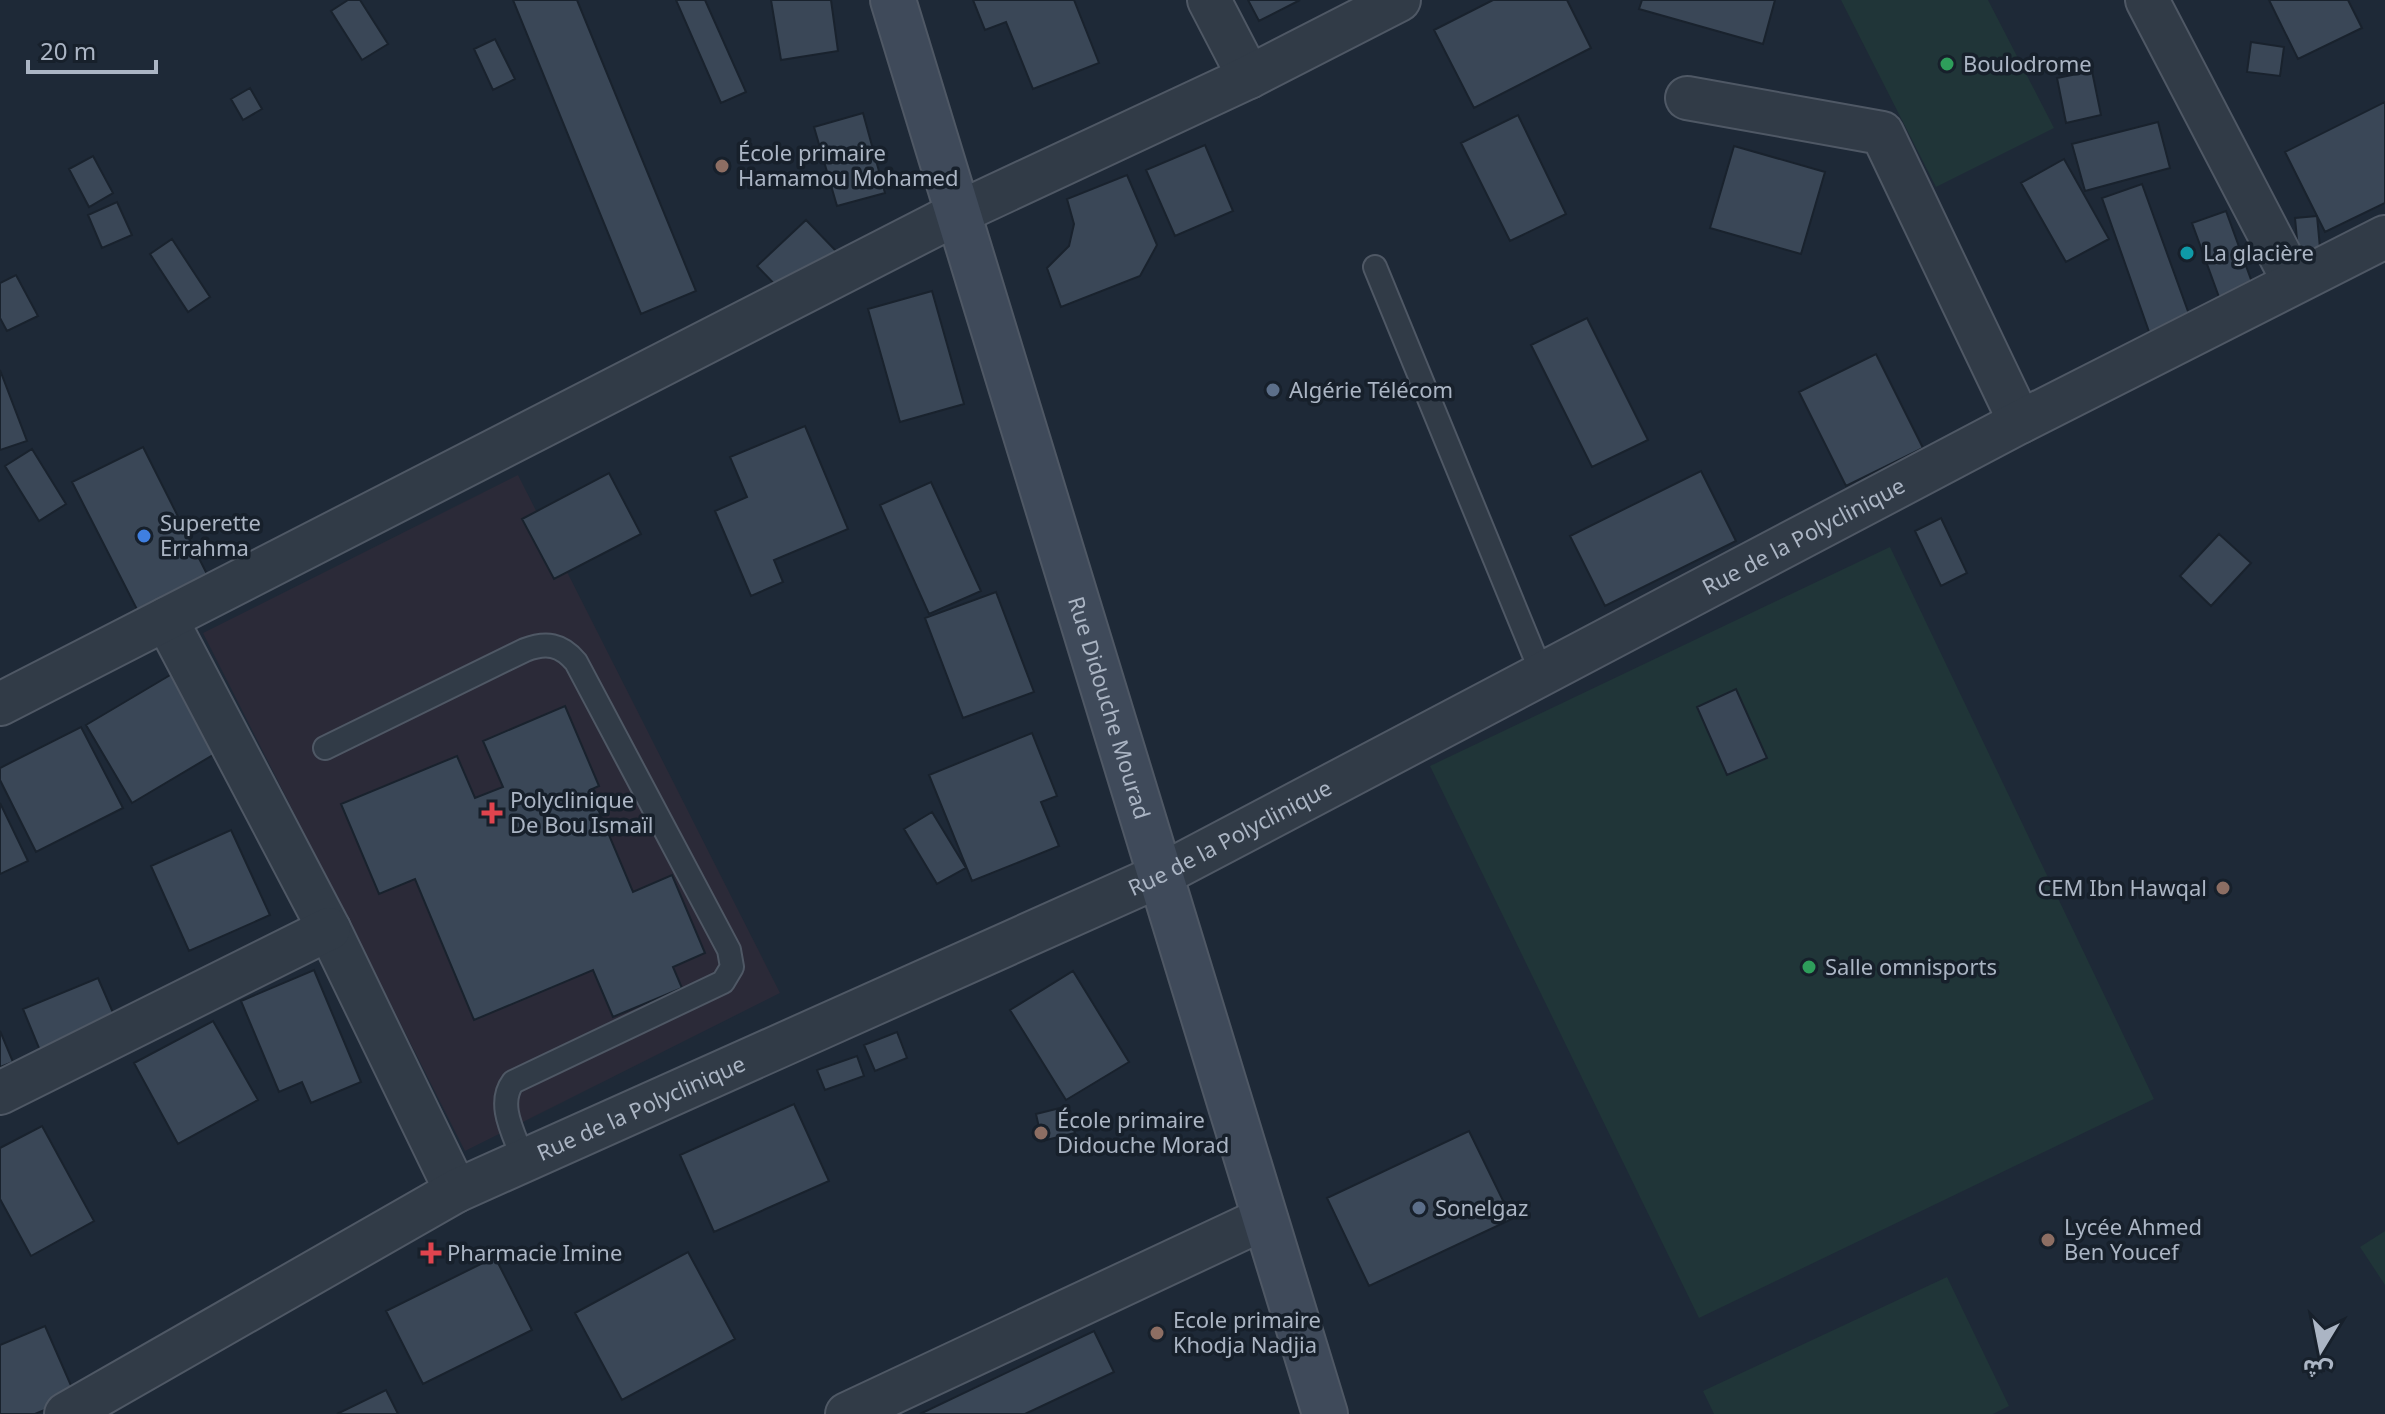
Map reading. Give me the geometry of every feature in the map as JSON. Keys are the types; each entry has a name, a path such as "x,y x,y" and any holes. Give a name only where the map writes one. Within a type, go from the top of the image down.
{"main road":[{"name":"Rue Didouche Mourad","path":"893,0 1325,1414"}],"street":[{"path":"1209,0 1249,77"},
{"path":"0,704 958,213 1249,77 1399,0"},
{"path":"2147,0 2294,282"},
{"path":"1687,98 1882,133 2020,422"},
{"name":"Rue de la Polyclinique","path":"66,1414 456,1191 1159,876 2020,422 2385,237"},
{"path":"166,619 329,929 456,1191"},
{"path":"0,1093 329,929"},
{"path":"847,1414 1265,1218"}],"lane":[{"path":"1375,267 1542,674"},
{"path":"325,748 525,650 538,645 561,648 576,662 729,950 732,967 723,982 513,1082 505,1102 523,1159"}],"shaded area":[{"name":"Polyclinique De Bou Ismaïl","path":"518,475 780,993 465,1151 203,633"}],"green space":[{"name":"Boulodrome","path":"1841,0 1988,0 2054,128 1936,187"},
{"name":"Salle omnisports","path":"1890,547 2154,1099 1699,1318 1430,766"},
{"path":"2385,1231 2385,1285 2360,1247"},
{"path":"1947,1277 2009,1406 1993,1414 1714,1414 1703,1391"}],"building":[{"path":"348,0 360,0 388,44 362,60 331,11"},
{"path":"513,0 577,0 696,291 641,314"},
{"path":"676,0 705,0 746,92 721,103"},
{"path":"771,0 831,0 838,51 781,60"},
{"path":"973,0 1074,0 1099,63 1033,89 1006,22 985,30"},
{"path":"1248,0 1300,0 1259,21"},
{"path":"1493,0 1567,0 1591,48 1474,108 1434,30"},
{"path":"1642,0 1775,0 1763,44 1639,9"},
{"path":"2269,0 2348,0 2362,28 2298,59"},
{"path":"495,39 515,79 493,90 474,49"},
{"path":"2251,42 2284,47 2280,76 2247,72"},
{"path":"2092,71 2101,115 2066,123 2057,78"},
{"path":"250,88 262,109 243,120 231,99"},
{"path":"2385,102 2385,203 2325,232 2285,152"},
{"path":"863,113 885,193 837,206 814,127"},
{"path":"1518,115 1566,214 1510,241 1461,143"},
{"path":"2158,122 2170,168 2085,191 2072,144"},
{"path":"1205,145 1233,211 1175,236 1146,170"},
{"path":"1734,146 1825,172 1801,254 1710,228"},
{"path":"93,156 113,193 89,207 69,169"},
{"path":"2064,159 2109,239 2066,262 2021,183"},
{"path":"1127,175 1157,245 1140,276 1061,307 1047,268 1069,246 1074,224 1067,199"},
{"path":"2142,184 2194,328 2153,343 2102,198"},
{"path":"117,202 132,235 102,248 88,215"},
{"path":"2226,211 2257,296 2223,308 2192,223"},
{"path":"2317,216 2320,248 2298,250 2295,218"},
{"path":"806,220 837,252 788,298 757,266"},
{"path":"172,239 210,297 188,312 150,254"},
{"path":"16,275 38,316 7,331 0,318 0,283"},
{"path":"932,291 964,404 900,422 868,309"},
{"path":"1587,318 1648,440 1592,467 1531,345"},
{"path":"1876,354 1923,448 1846,486 1799,392"},
{"path":"0,370 27,441 0,450"},
{"path":"805,426 848,529 774,560 783,582 751,596 715,511 747,497 730,457"},
{"name":"Superette Errahma","path":"143,447 215,590 145,625 72,482"},
{"path":"32,449 66,504 39,521 5,466"},
{"path":"1701,471 1736,541 1605,606 1570,536"},
{"path":"609,473 641,534 554,579 522,519"},
{"path":"931,482 981,591 929,614 880,505"},
{"path":"1941,518 1967,573 1941,586 1915,531"},
{"path":"2219,534 2251,563 2211,606 2180,576"},
{"path":"996,592 1034,692 963,718 925,618"},
{"path":"177,671 223,749 132,803 86,725"},
{"path":"1736,689 1767,758 1727,775 1697,707"},
{"path":"565,706 599,786 590,790 633,892 672,875 705,953 673,967 682,988 613,1017 593,970 474,1020 415,879 379,894 341,804 457,756 475,798 503,787 483,741"},
{"path":"81,727 123,808 36,852 0,780 0,768"},
{"path":"1032,733 1057,796 1041,802 1059,846 972,881 929,775"},
{"path":"0,803 28,861 0,874"},
{"path":"932,812 966,868 937,884 904,829"},
{"path":"231,830 270,915 189,951 151,866"},
{"path":"314,970 361,1082 311,1103 302,1082 279,1092 241,1001"},
{"path":"1073,971 1129,1062 1066,1100 1010,1010"},
{"path":"98,978 117,1022 41,1053 23,1009"},
{"path":"213,1021 258,1100 178,1144 134,1063"},
{"path":"0,1031 13,1062 0,1067"},
{"path":"897,1032 907,1058 875,1071 864,1045"},
{"path":"857,1056 864,1076 825,1090 817,1070"},
{"path":"794,1104 829,1181 714,1232 680,1155"},
{"path":"1068,1106 1075,1133 1042,1141 1036,1114"},
{"path":"42,1126 94,1221 31,1256 0,1199 0,1148"},
{"name":"Sonelgaz","path":"1469,1131 1512,1219 1369,1286 1327,1198"},
{"path":"688,1252 735,1339 622,1400 575,1313"},
{"path":"495,1257 532,1330 423,1384 386,1311"},
{"path":"45,1326 76,1397 35,1414 0,1414 0,1345"},
{"path":"1094,1331 1114,1372 1025,1414 920,1414"},
{"path":"386,1390 398,1414 337,1414"}],"place":[{"name":"Boulodrome","path":"1947,64"},
{"name":"École primaire Hamamou Mohamed","path":"722,166"},
{"name":"La glacière","path":"2187,253"},
{"name":"Algérie Télécom","path":"1273,390"},
{"name":"Superette Errahma","path":"144,536"},
{"name":"Polyclinique De Bou Ismaïl","path":"492,813"},
{"name":"CEM Ibn Hawqal","path":"2223,888"},
{"name":"Salle omnisports","path":"1809,967"},
{"name":"École primaire Didouche Morad","path":"1041,1133"},
{"name":"Sonelgaz","path":"1419,1208"},
{"name":"Lycée Ahmed Ben Youcef","path":"2048,1240"},
{"name":"Pharmacie Imine","path":"431,1253"},
{"name":"Ecole primaire Khodja Nadjia","path":"1157,1333"}]}
